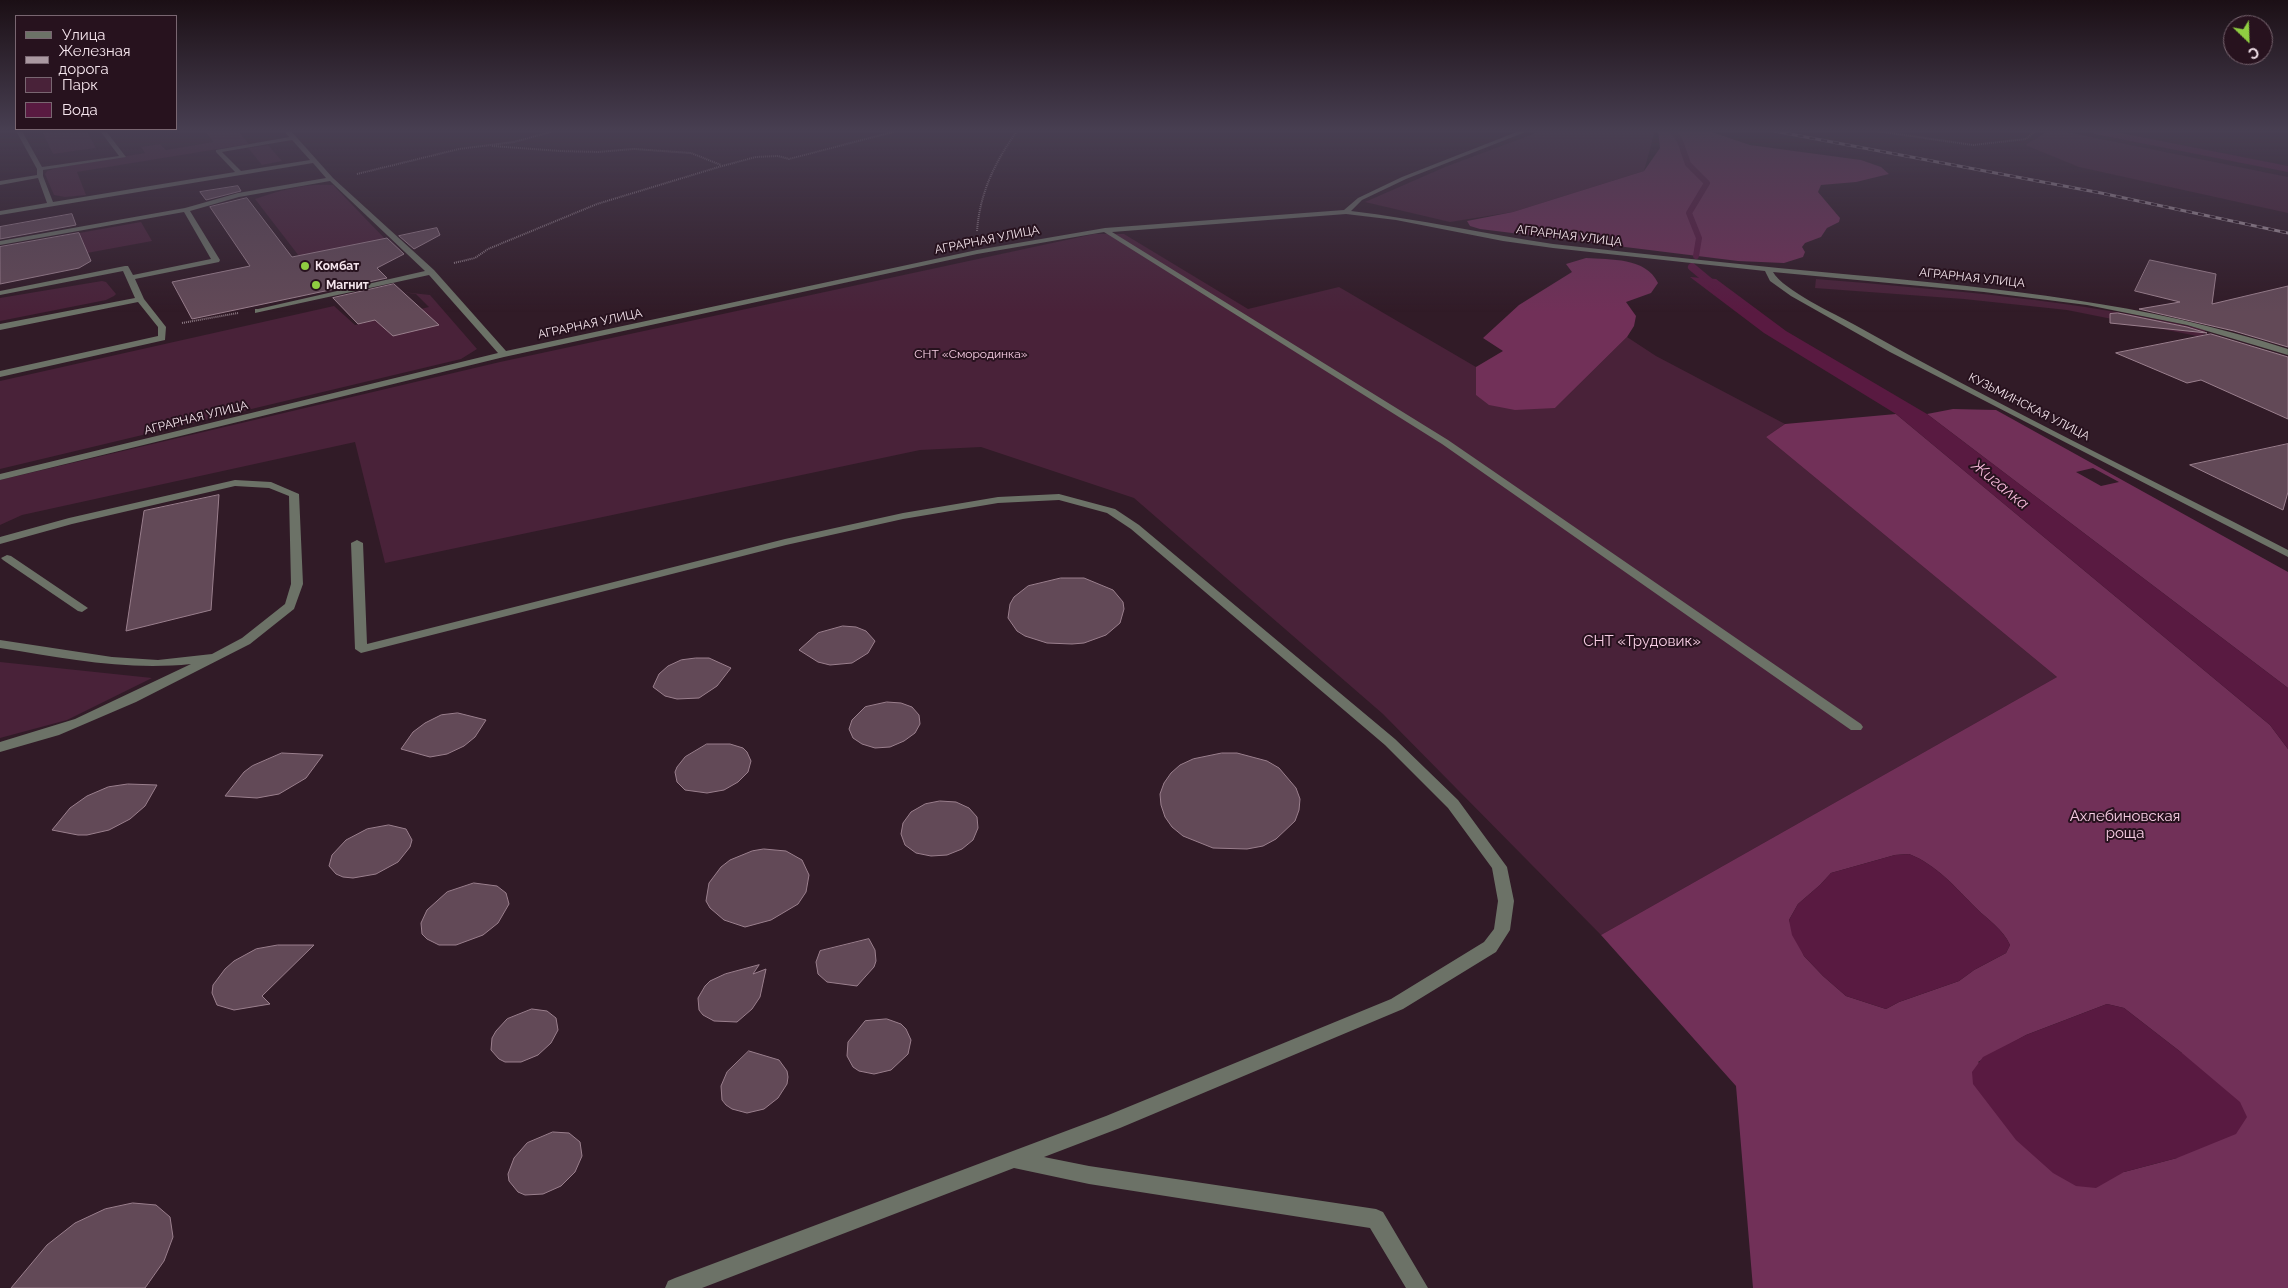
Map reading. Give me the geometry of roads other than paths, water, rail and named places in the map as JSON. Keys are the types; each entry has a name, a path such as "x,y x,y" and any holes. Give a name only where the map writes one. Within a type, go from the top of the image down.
{"street":[{"path":"46,191 50,204"},
{"path":"0,213 126,191"},
{"path":"0,244 186,210 238,195 261,191"},
{"path":"344,191 431,272 504,354"},
{"path":"1346,212 1360,199 1377,191"},
{"path":"131,278 216,260 186,210"},
{"name":"АГРАРНАЯ УЛИЦА","path":"0,476 504,354 977,252 1105,230 1346,212 1396,218 1503,239 1768,270 1977,289 2083,302 2172,317 2241,336 2288,352"},
{"path":"1105,230 1445,442 1856,727"},
{"path":"0,293 125,268 140,299 162,327 162,338 0,374"},
{"name":"КУЗЬМИНСКАЯ УЛИЦА","path":"1768,270 1773,279 1794,294 1893,350 2288,554"},
{"path":"258,311 431,272"},
{"path":"0,327 140,299"},
{"path":"0,541 70,521 235,483 271,485 294,494 297,584 290,606 246,641 215,658 80,723 25,742 0,747"},
{"path":"357,543 361,649 786,542 903,516 998,500 1059,497 1112,511 1135,527 1390,742 1453,804 1499,867 1506,901 1502,930 1490,947 1397,1004 1113,1122 675,1288"},
{"path":"2,558 82,608"},
{"path":"0,644 112,661 158,664 215,658"},
{"path":"1016,1160 1090,1176 1376,1219 1418,1288"}],"water":[{"path":"1690,277 1716,279 1786,331 1927,414 2288,688 2288,749 2270,725 1896,414 1764,333"},
{"path":"1909,854 1928,864 1945,877 1999,929 2010,945 2006,953 1974,970 1959,981 1899,1002 1886,1009 1846,996 1823,976 1804,956 1792,935 1789,920 1798,904 1831,873 1895,855"},
{"path":"2107,1004 2124,1008 2182,1053 2240,1102 2247,1117 2236,1134 2177,1158 2124,1172 2096,1188 2076,1186 2053,1173 2016,1140 1973,1084 1972,1072 1983,1057 2026,1035"}],"waterway":[{"name":"Жигалка","path":"1696,256 1699,238 1689,213 1702,191"},
{"name":"Жигалка","path":"1692,267 1716,287"}],"railway":[{"path":"2091,191 2288,233"}],"place":[{"name":"Комбат","path":"305,266"},
{"name":"Магнит","path":"316,285"}],"park label":[{"name":"СНТ «Смородинка»","path":"971,354"},
{"name":"СНТ «Трудовик»","path":"1642,641"},
{"name":"Ахлебиновская роща","path":"2125,824"}]}
